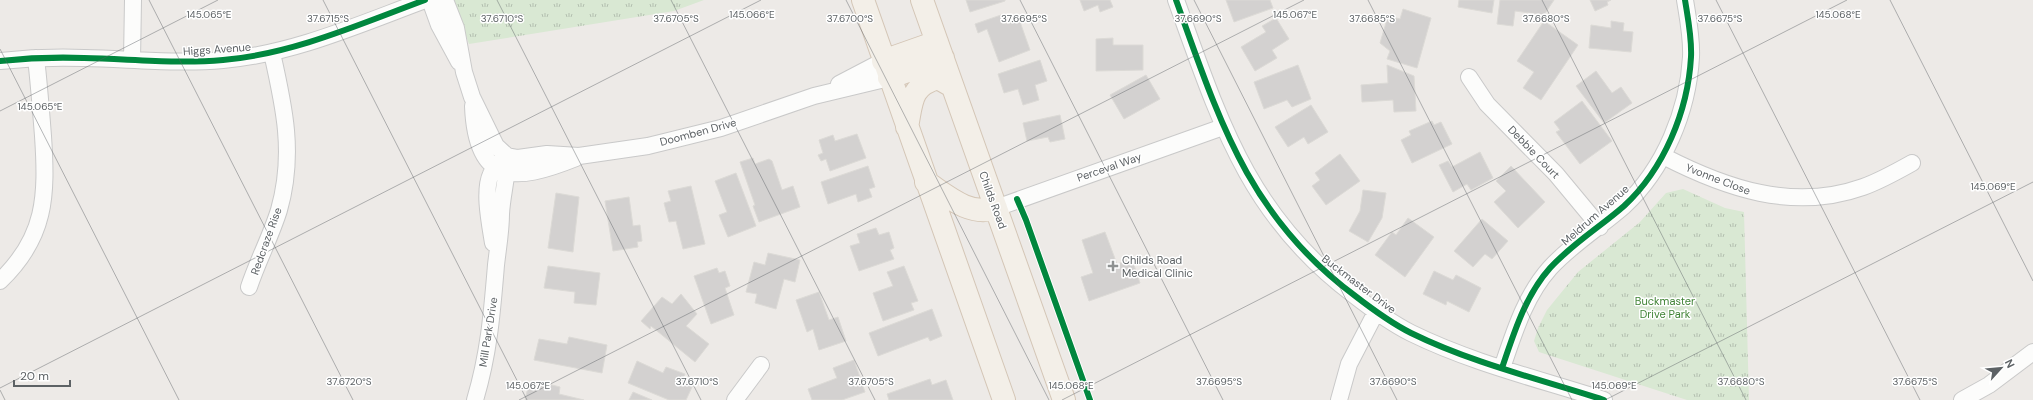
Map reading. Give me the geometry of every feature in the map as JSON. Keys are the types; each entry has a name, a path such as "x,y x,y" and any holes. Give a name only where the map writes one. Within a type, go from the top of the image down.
{"main road":[{"path":"863,0 886,69 1004,400"},
{"name":"Childs Road","path":"922,0 1064,400"},
{"path":"886,69 940,50"},
{"path":"907,127 912,102 918,88 927,81 938,78 952,86"},
{"path":"926,182 960,205 981,211 996,208"}],"street":[{"path":"132,60 133,0"},
{"name":"Higgs Avenue","path":"0,61 36,58 184,62 272,53 315,40 426,0"},
{"path":"430,0 445,37 464,72"},
{"path":"445,0 456,28 464,72 472,97 496,146 503,165"},
{"name":"Buckmaster Drive","path":"1176,0 1223,127 1251,182 1289,235 1311,260 1376,312 1418,336 1453,352 1604,400"},
{"name":"Meldrum Avenue","path":"1502,368 1519,319 1535,290 1550,269 1566,252 1600,227 1626,204 1643,184 1663,156 1672,136 1688,83 1691,57 1690,27 1685,0"},
{"name":"Redcraze Rise","path":"250,287 279,209 285,171 286,121 272,53"},
{"path":"0,281 24,254 42,217 45,193 45,171 36,58"},
{"name":"Doomben Drive","path":"503,165 518,158 547,154 579,156 648,146 696,134 728,125 814,96 886,69"},
{"name":"Debbie Court","path":"1469,77 1488,104 1551,168 1600,227"},
{"name":"Perceval Way","path":"996,208 1223,127"},
{"name":"Yvonne Close","path":"1663,156 1702,176 1756,193 1809,197 1835,194 1862,187 1912,163"},
{"name":"Mill Park Drive","path":"475,400 487,351 493,311 497,264 488,198 491,174 503,165"},
{"path":"1339,400 1349,364 1376,312"},
{"path":"1962,400 1989,385 2033,352"},
{"path":"735,400 761,365"}],"green space":[{"path":"453,0 704,0 674,11 469,44"},
{"name":"Buckmaster Drive Park","path":"1683,189 1725,208 1744,212 1749,400 1687,400 1539,352 1534,341 1538,328 1547,310 1578,272 1640,222 1666,193"}],"building":[{"path":"966,0 1005,0 1005,1 970,12"},
{"path":"1080,0 1110,0 1113,7 1100,12 1098,5 1084,11"},
{"path":"1226,0 1270,0 1273,8 1234,22"},
{"path":"1459,0 1494,0 1492,13 1458,7"},
{"path":"1500,0 1554,0 1544,15 1515,11 1513,26 1497,24"},
{"path":"1590,0 1611,0 1607,2 1608,5 1595,11"},
{"path":"1403,9 1431,18 1417,68 1387,59 1390,51 1380,43 1388,16 1400,19"},
{"path":"1001,15 1005,24 1019,19 1030,50 999,62 987,29 978,33 975,24"},
{"path":"1276,18 1289,39 1272,50 1277,58 1255,71 1241,47 1266,32 1262,26"},
{"path":"1544,21 1578,45 1541,100 1523,88 1534,72 1517,61"},
{"path":"1611,21 1624,23 1623,31 1633,32 1631,52 1589,48 1591,25 1611,28"},
{"path":"1113,38 1113,45 1143,45 1143,70 1096,71 1096,39"},
{"path":"1040,60 1047,81 1035,85 1039,100 1023,105 1018,89 1004,93 998,74"},
{"path":"1298,65 1311,99 1292,107 1287,100 1264,109 1254,82"},
{"path":"1387,65 1414,76 1416,111 1394,112 1393,100 1362,102 1361,85 1388,83"},
{"path":"1596,71 1612,93 1621,87 1632,103 1604,123 1576,86"},
{"path":"1146,75 1160,99 1124,119 1110,95"},
{"path":"1582,101 1612,141 1580,164 1556,132 1560,130 1554,122"},
{"path":"1311,105 1328,132 1308,144 1304,137 1288,147 1275,127"},
{"path":"1060,115 1065,139 1050,142 1048,137 1027,141 1023,123"},
{"path":"1432,121 1434,125 1441,122 1452,144 1412,163 1401,140 1411,135 1409,131"},
{"path":"857,134 866,158 830,171 826,159 821,161 818,155 823,153 819,140 833,135 835,141"},
{"path":"1480,152 1493,178 1471,190 1467,184 1453,192 1439,165 1448,161 1452,167"},
{"path":"1340,154 1360,181 1326,205 1312,186 1320,180 1315,173"},
{"path":"753,158 755,164 769,159 772,161 782,190 793,186 800,207 759,222 753,206 755,205 740,162"},
{"path":"868,166 875,187 869,189 872,197 858,202 856,194 828,204 821,182"},
{"path":"1511,166 1545,202 1518,228 1494,202 1506,191 1496,181"},
{"path":"736,173 756,226 728,237 719,215 727,212 715,181"},
{"path":"691,186 705,244 683,249 676,221 669,222 664,203 671,201 668,191"},
{"path":"1363,190 1386,193 1382,218 1368,242 1349,231 1360,211"},
{"path":"556,193 579,197 573,252 548,248"},
{"path":"629,197 633,226 640,225 642,241 637,242 638,247 613,251 605,201"},
{"path":"1408,218 1434,237 1405,277 1375,255 1392,232 1396,235"},
{"path":"1482,219 1508,241 1492,259 1485,254 1473,267 1454,251"},
{"path":"876,228 879,235 889,232 894,248 890,250 894,259 859,271 850,246 860,243 857,234"},
{"name":"Childs Road Medical Clinic","path":"1105,232 1117,264 1132,259 1140,283 1089,301 1081,277 1093,273 1082,240"},
{"path":"768,253 800,260 795,282 784,279 776,309 755,303 757,294 746,292 754,262 765,265"},
{"path":"548,266 600,273 596,305 574,303 575,292 544,288"},
{"path":"904,266 918,301 911,303 914,310 883,321 873,293 893,286 887,272"},
{"path":"717,268 719,273 725,271 730,286 725,288 734,315 711,324 694,276"},
{"path":"1434,271 1453,280 1456,275 1481,288 1469,312 1447,301 1446,305 1423,294"},
{"path":"819,292 829,320 838,317 846,341 819,350 813,329 807,332 796,300"},
{"path":"681,294 697,314 686,326 709,344 695,362 651,326 650,329 641,321 662,297 672,304"},
{"path":"932,309 942,336 930,341 928,337 878,356 869,333"},
{"path":"569,337 607,345 602,373 534,360 539,339 567,344"},
{"path":"854,360 865,392 842,400 812,400 808,389 837,378 833,368"},
{"path":"637,361 663,373 666,367 685,374 682,381 693,385 686,400 669,400 628,383"},
{"path":"930,379 932,385 946,380 953,400 889,400 887,394"},
{"path":"540,382 560,387 559,394 584,400 525,400 528,387 539,389"},
{"path":"633,392 652,400 629,400"}],"cycle path":[{"path":"0,61 32,58 63,58 188,62 249,57 301,45 326,37 425,0"},
{"path":"1176,0 1223,125 1241,162 1262,198 1288,232 1318,265 1354,295 1389,320 1434,344 1506,370 1604,400"},
{"path":"1502,368 1521,315 1541,279 1567,251 1624,206 1651,175 1662,157 1679,118 1689,77 1691,43 1685,0"},
{"path":"1017,199 1026,220 1090,400"}],"place":[{"name":"Childs Road Medical Clinic","path":"1113,266"}]}
